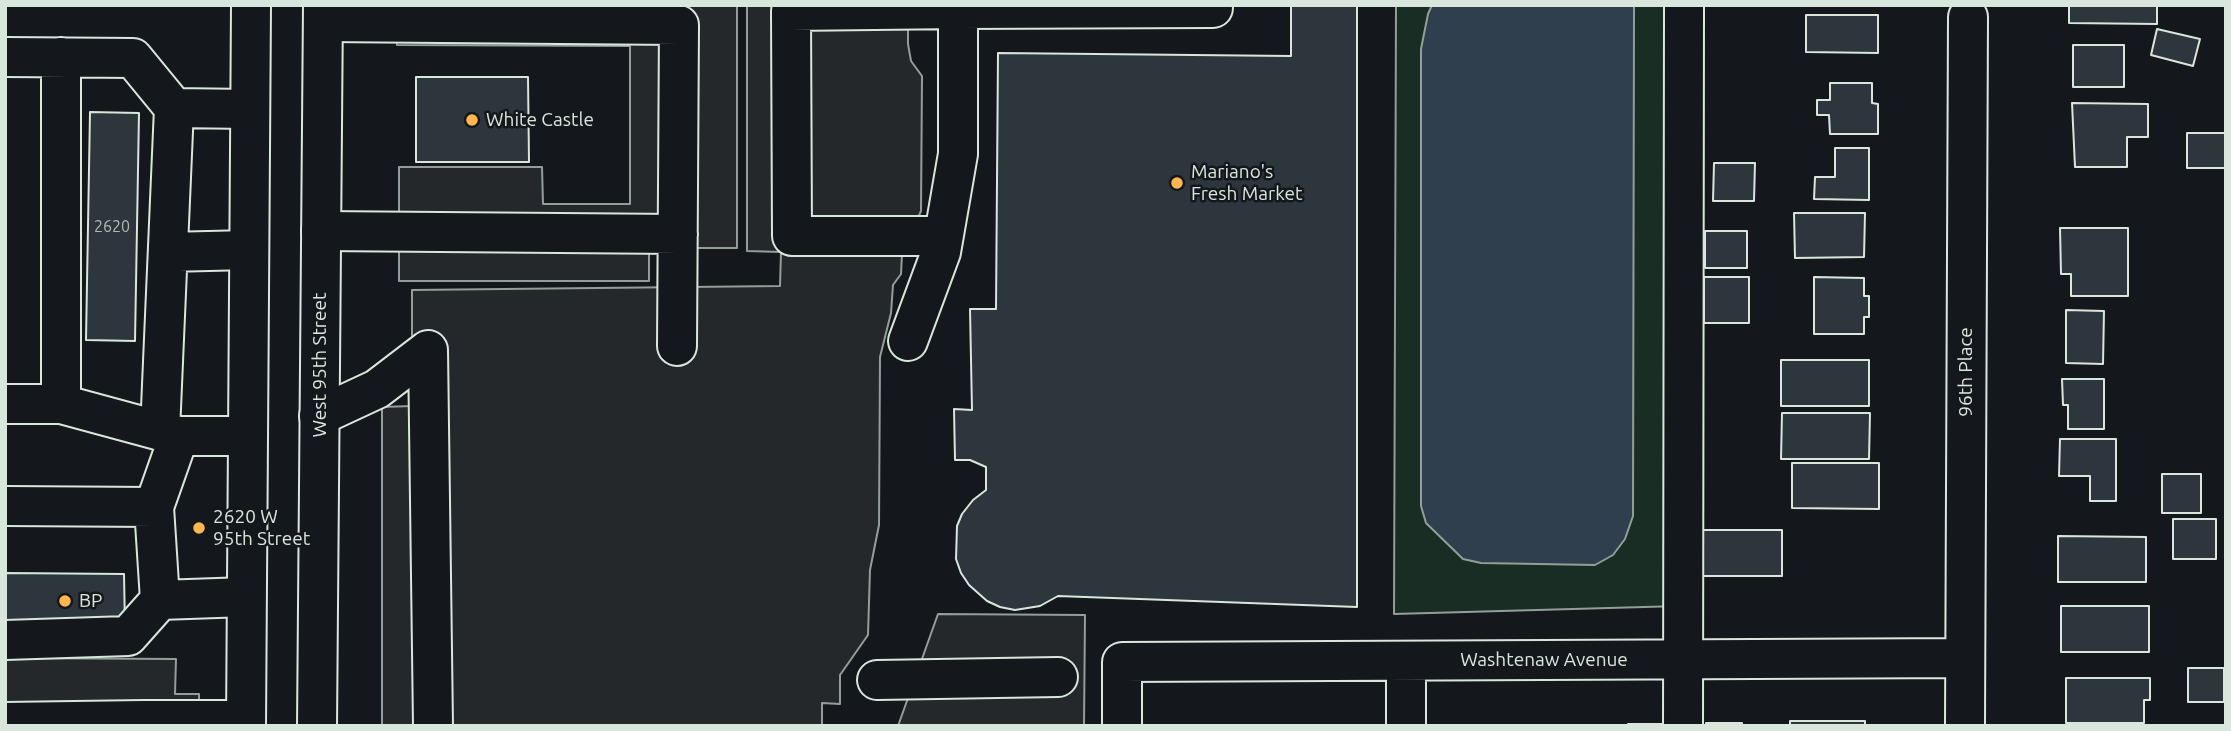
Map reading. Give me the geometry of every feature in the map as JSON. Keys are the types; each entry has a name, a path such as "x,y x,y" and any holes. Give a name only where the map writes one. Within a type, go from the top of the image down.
{"street":[{"path":"5,722 246,723 251,5"},
{"path":"1683,726 1684,5"},
{"path":"943,236 792,236 791,11 1213,8"},
{"path":"908,341 940,252 958,153 958,9"},
{"path":"323,13 679,25 677,346"},
{"name":"West 95th Street","path":"317,726 323,13"},
{"name":"96th Place","path":"1965,726 1968,18"},
{"path":"5,57 133,58 174,107 167,252 170,433 154,507 160,600 128,636 5,640"},
{"path":"61,57 61,404"},
{"path":"174,107 250,109"},
{"path":"321,232 678,234"},
{"path":"167,252 249,250"},
{"path":"319,416 377,389 428,350 433,726"},
{"path":"5,404 61,404 170,433 247,436"},
{"path":"5,506 154,507"},
{"path":"160,600 247,597"},
{"name":"Washtenaw Avenue","path":"1122,726 1122,662 1965,658"},
{"path":"1406,661 1406,726"},
{"path":"877,680 1058,677"}],"green space":[{"path":"1396,5 1681,5 1680,606 1394,614"}],"shaded area":[{"path":"397,5 737,5 737,248 649,248 649,281 399,281 399,167 542,167 543,204 630,204 630,46 397,45"},
{"path":"747,5 908,5 911,61 922,76 921,211 902,254 901,274 893,285 891,313 880,357 879,525 870,570 868,635 840,675 840,704 822,703 822,726 382,726 382,407 412,406 412,290 780,286 781,252 747,251"},
{"path":"938,614 1085,615 1084,725 898,726"},
{"path":"5,658 176,659 175,694 199,694 199,726 5,726"}],"water":[{"path":"1432,5 1634,5 1633,516 1625,539 1613,555 1595,565 1481,563 1463,559 1426,523 1421,506 1421,49"}],"building":[{"name":"Mariano's Fresh Market","path":"1291,5 1357,5 1357,607 1058,596 1040,606 1015,610 987,601 969,585 956,559 957,526 973,500 986,490 986,467 970,460 955,460 954,409 972,410 970,309 996,309 998,53 1291,56"},
{"path":"2069,5 2157,5 2157,24 2069,23"},
{"path":"1806,15 1878,15 1878,53 1806,52"},
{"path":"2157,29 2200,39 2193,66 2151,55"},
{"path":"2073,45 2124,45 2124,87 2073,87"},
{"name":"White Castle","path":"416,77 528,77 529,162 416,162"},
{"path":"1830,83 1872,83 1872,103 1878,104 1878,134 1830,134 1829,115 1817,115 1817,100 1830,100"},
{"path":"2072,103 2148,104 2148,137 2127,137 2127,167 2075,167"},
{"path":"90,112 139,113 135,341 86,340"},
{"path":"2187,133 2226,133 2226,168 2187,168"},
{"path":"1835,148 1869,148 1869,200 1814,199 1815,177 1835,177"},
{"path":"1714,163 1755,163 1754,201 1713,201"},
{"path":"1794,213 1865,213 1864,257 1795,258"},
{"path":"2060,228 2128,228 2128,296 2071,296 2071,274 2061,274"},
{"path":"1705,231 1747,231 1747,268 1705,268"},
{"path":"1704,277 1749,277 1749,323 1704,323"},
{"path":"1814,277 1864,278 1864,296 1869,296 1869,317 1864,317 1864,334 1814,334"},
{"path":"2066,310 2104,311 2103,364 2066,363"},
{"path":"1781,360 1869,360 1869,406 1781,406"},
{"path":"2062,379 2104,379 2104,429 2068,429 2068,405 2063,405"},
{"path":"1782,413 1870,413 1869,459 1781,459"},
{"path":"2060,439 2116,439 2116,501 2090,501 2090,476 2059,476"},
{"path":"1792,463 1879,463 1879,509 1792,508"},
{"path":"2162,474 2201,474 2201,513 2162,513"},
{"path":"2173,519 2216,519 2216,559 2173,559"},
{"path":"1702,530 1782,530 1782,576 1702,576"},
{"path":"2058,536 2146,537 2146,582 2058,582"},
{"name":"BP","path":"5,573 124,574 125,627 5,627"},
{"path":"2061,606 2149,606 2149,652 2061,652"},
{"path":"2188,668 2224,668 2224,702 2188,702"},
{"path":"2066,678 2150,678 2150,700 2144,700 2144,723 2066,723"},
{"path":"1790,721 1865,721 1865,726 1790,726"},
{"path":"1706,723 1742,723 1742,726 1706,726"},
{"path":"1665,724 1665,726 1628,726"}],"place":[{"name":"White Castle","path":"472,120"},
{"name":"Mariano's Fresh Market","path":"1177,183"},
{"name":"2620 W 95th Street","path":"199,528"},
{"name":"BP","path":"65,601"}]}
